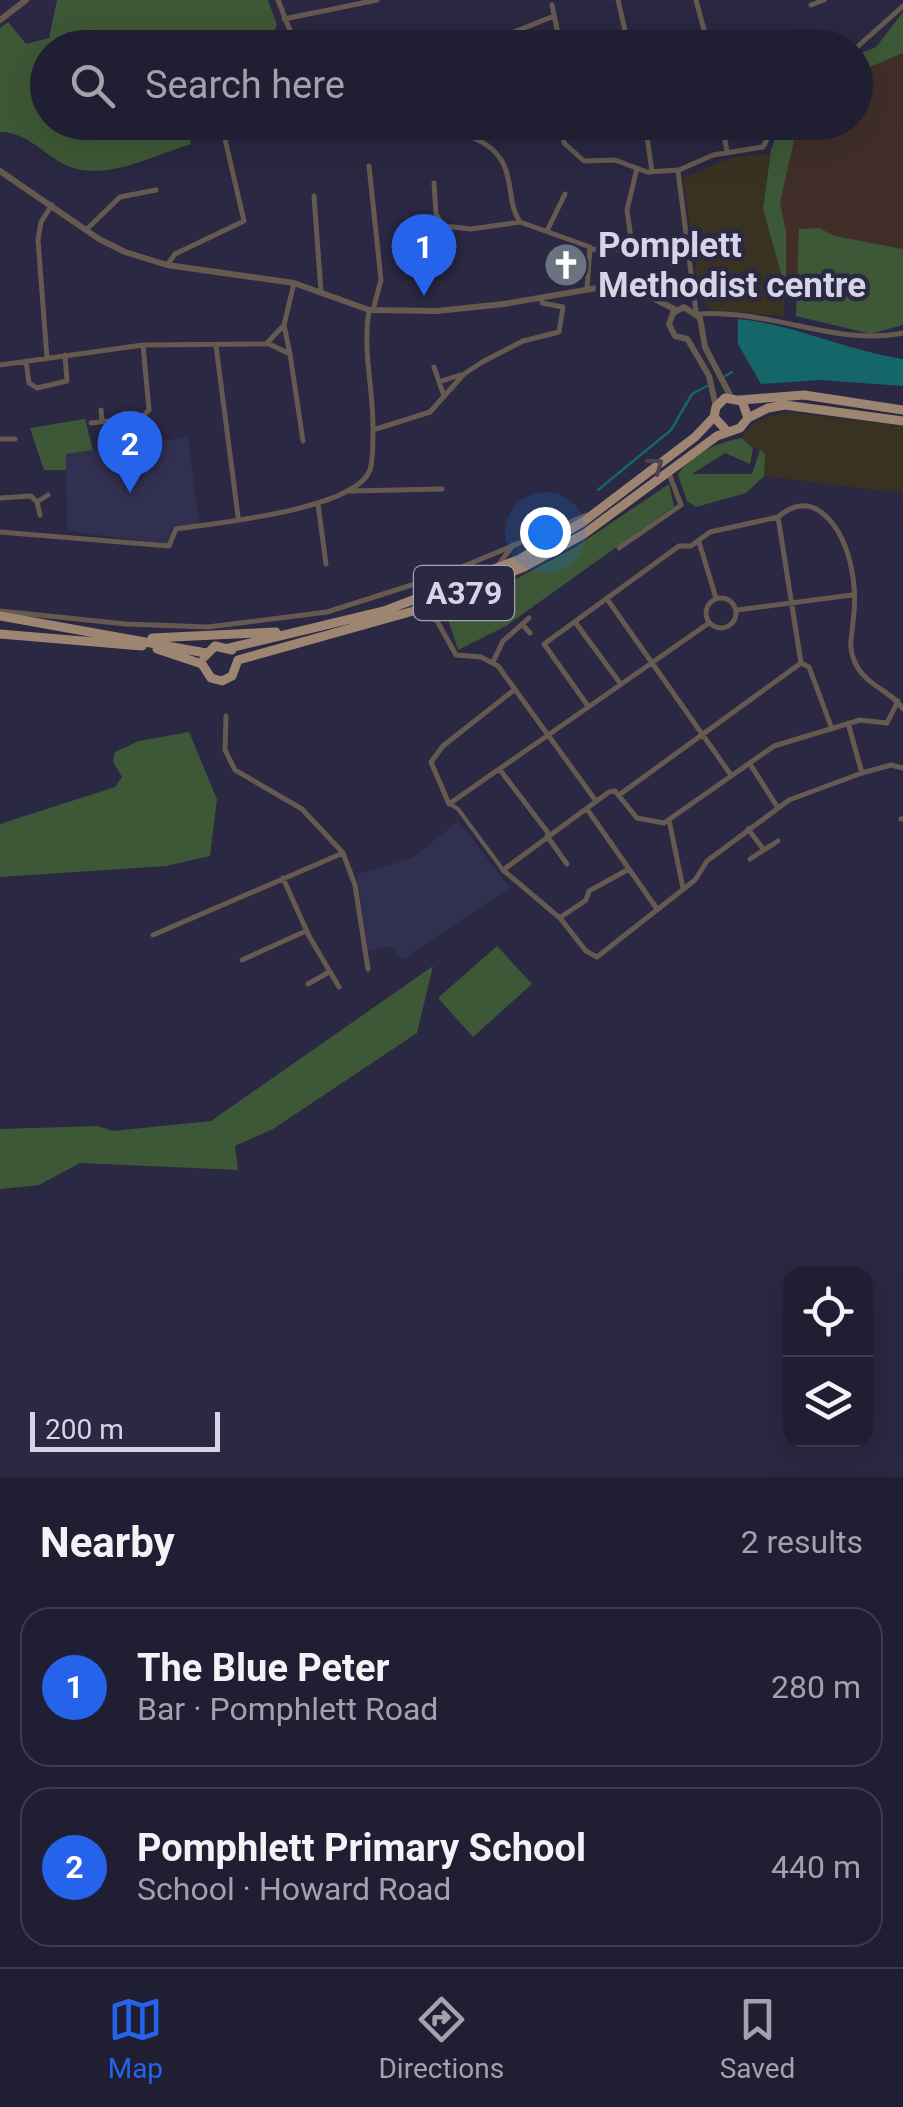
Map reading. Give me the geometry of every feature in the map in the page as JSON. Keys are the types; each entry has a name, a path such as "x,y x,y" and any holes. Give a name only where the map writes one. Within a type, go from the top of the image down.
{"main road":[{"name":"A379","path":"40,638 3,630 2,614 206,653 215,646 229,648 384,611 490,572 554,540 695,437 715,412 736,398 804,394 903,421"},
{"path":"736,398 748,418"},
{"name":"A379","path":"0,634 138,646 202,664 206,674 222,681 236,672 238,660 447,600 556,550 727,430 740,428 748,418 785,405 842,404 903,410"},
{"path":"715,412 727,430"},
{"path":"113,636 168,638 308,628"},
{"path":"229,648 238,660"},
{"path":"202,664 206,653"}],"street":[{"path":"0,20 26,0"},
{"path":"278,0 289,30"},
{"path":"284,19 377,0"},
{"path":"618,0 625,30"},
{"path":"704,30 697,2 706,0"},
{"path":"812,5 824,0"},
{"path":"552,4 557,30"},
{"path":"873,33 903,6"},
{"path":"525,30 554,16"},
{"path":"167,265 176,254 244,221 225,140"},
{"path":"472,140 500,157 520,222"},
{"path":"563,140 579,158 615,160 654,172 679,170 727,152 762,146 766,140"},
{"path":"648,140 654,172"},
{"path":"725,140 727,152"},
{"path":"350,491 370,470 373,430 364,346 381,280 369,166"},
{"path":"591,249 629,250 632,246 628,210 637,168"},
{"path":"679,170 700,329 736,398"},
{"path":"0,171 125,252 167,265 294,283 371,310 437,310 542,299 588,288 634,292 697,313 788,320 868,339 903,332"},
{"path":"434,183 431,194 443,226 471,229 520,222 586,243 591,249 588,288"},
{"path":"86,230 120,198 156,190"},
{"path":"547,231 565,194"},
{"path":"314,196 321,293"},
{"path":"47,358 38,240 41,222 52,205"},
{"path":"294,283 284,325 303,441"},
{"path":"670,319 695,291"},
{"path":"439,382 464,374 523,341 559,332 563,307 542,304 542,299"},
{"path":"656,300 670,319 672,333 687,340 709,376 715,412"},
{"path":"687,340 721,314"},
{"path":"266,344 284,325"},
{"path":"0,365 143,345 266,344 290,354"},
{"path":"91,424 142,417 149,410 143,345"},
{"path":"216,346 238,517"},
{"path":"26,361 29,383 37,388 67,381 65,355"},
{"path":"434,367 444,396"},
{"path":"373,430 430,412 464,374"},
{"path":"101,410 102,422"},
{"path":"0,439 15,440"},
{"path":"619,548 680,505 668,472"},
{"path":"0,532 169,546 176,528 318,504 350,491 442,488"},
{"path":"37,502 48,495"},
{"path":"0,498 26,496 37,502 40,516"},
{"path":"318,504 326,564"},
{"path":"588,706 544,644 679,546 699,542 710,532 778,517 798,506 826,516 846,548 852,595 852,657 870,685 898,701 903,709"},
{"path":"2,614 126,624 244,625 365,601 556,531 596,510"},
{"path":"778,517 800,662"},
{"path":"699,542 716,598"},
{"path":"490,572 514,544"},
{"path":"736,610 852,595"},
{"path":"716,598 730,600 736,610"},
{"path":"709,623 706,610 716,598"},
{"path":"606,599 732,775"},
{"path":"438,621 447,600"},
{"path":"417,610 438,621 456,654 493,662 596,801"},
{"path":"450,804 709,623 728,627 736,610"},
{"path":"493,662 503,642 529,618"},
{"path":"574,622 620,683"},
{"path":"522,624 530,633"},
{"path":"800,662 809,667 832,729"},
{"path":"619,795 800,662"},
{"path":"514,690 443,746 430,762 450,804 458,809 503,870 560,918 586,952 597,957 696,880 706,860 795,796 862,773 890,766 903,768"},
{"path":"503,870 609,792 619,795 634,816 664,823 774,746 848,723 887,723 898,701"},
{"path":"226,716 225,750 235,770 302,809 343,854 356,885 368,969"},
{"path":"848,723 862,773"},
{"path":"750,763 778,808"},
{"path":"500,770 567,864"},
{"path":"586,808 657,909"},
{"path":"670,820 683,888"},
{"path":"748,829 764,850"},
{"path":"750,858 778,842"},
{"path":"153,936 343,854"},
{"path":"560,918 586,900 589,891 629,869"},
{"path":"286,877 306,931 339,988"},
{"path":"242,960 306,931"},
{"path":"308,984 329,972"}],"shaded area":[{"path":"57,0 268,0 277,25 272,30 51,30"},
{"path":"903,12 903,53 873,66 876,47"},
{"path":"8,22 26,44 30,43 30,140 190,140 191,144 120,168 91,171 67,166 22,137 0,132 0,28"},
{"path":"903,53 903,249 834,236 819,228 800,229 798,293 786,291 780,203 794,140 873,140 873,66"},
{"path":"775,140 794,140 780,203 786,232 786,291 763,209"},
{"path":"770,154 763,209 785,282 784,316 711,310 700,298 683,178 733,157"},
{"path":"819,228 835,236 903,249 903,325 871,334 796,316 799,229"},
{"path":"738,319 903,359 903,386 820,380 761,384 738,344"},
{"path":"786,412 903,426 903,533 902,493 764,476 765,454 742,438 754,422"},
{"path":"85,419 93,450 66,454 66,470 44,470 30,428"},
{"path":"188,437 199,524 173,527 167,544 67,531 66,454"},
{"path":"742,438 753,448 750,464 725,453 692,474 752,474 760,450 765,454 764,476 746,493 696,507 687,501 678,475 683,468 706,450"},
{"path":"669,484 674,506 506,626 458,650 447,616 574,548"},
{"path":"189,732 217,799 210,856 166,866 0,877 0,824 115,787 122,777 113,762 115,752 139,741"},
{"path":"458,821 510,888 402,960 392,946 368,952 357,874 413,858"},
{"path":"497,946 532,984 473,1037 438,998"},
{"path":"433,966 417,1033 273,1129 235,1146 238,1170 80,1163 39,1185 0,1189 0,1129 97,1126 113,1131 211,1121"}],"waterway":[{"path":"725,376 732,372"},
{"path":"598,490 671,430 692,394 707,386"}],"place":[{"name":"Pomplett Methodist centre","path":"566,265"},
{"name":"The Blue Peter","path":"424,296"},
{"name":"Pomphlett Primary School","path":"130,493"}]}
